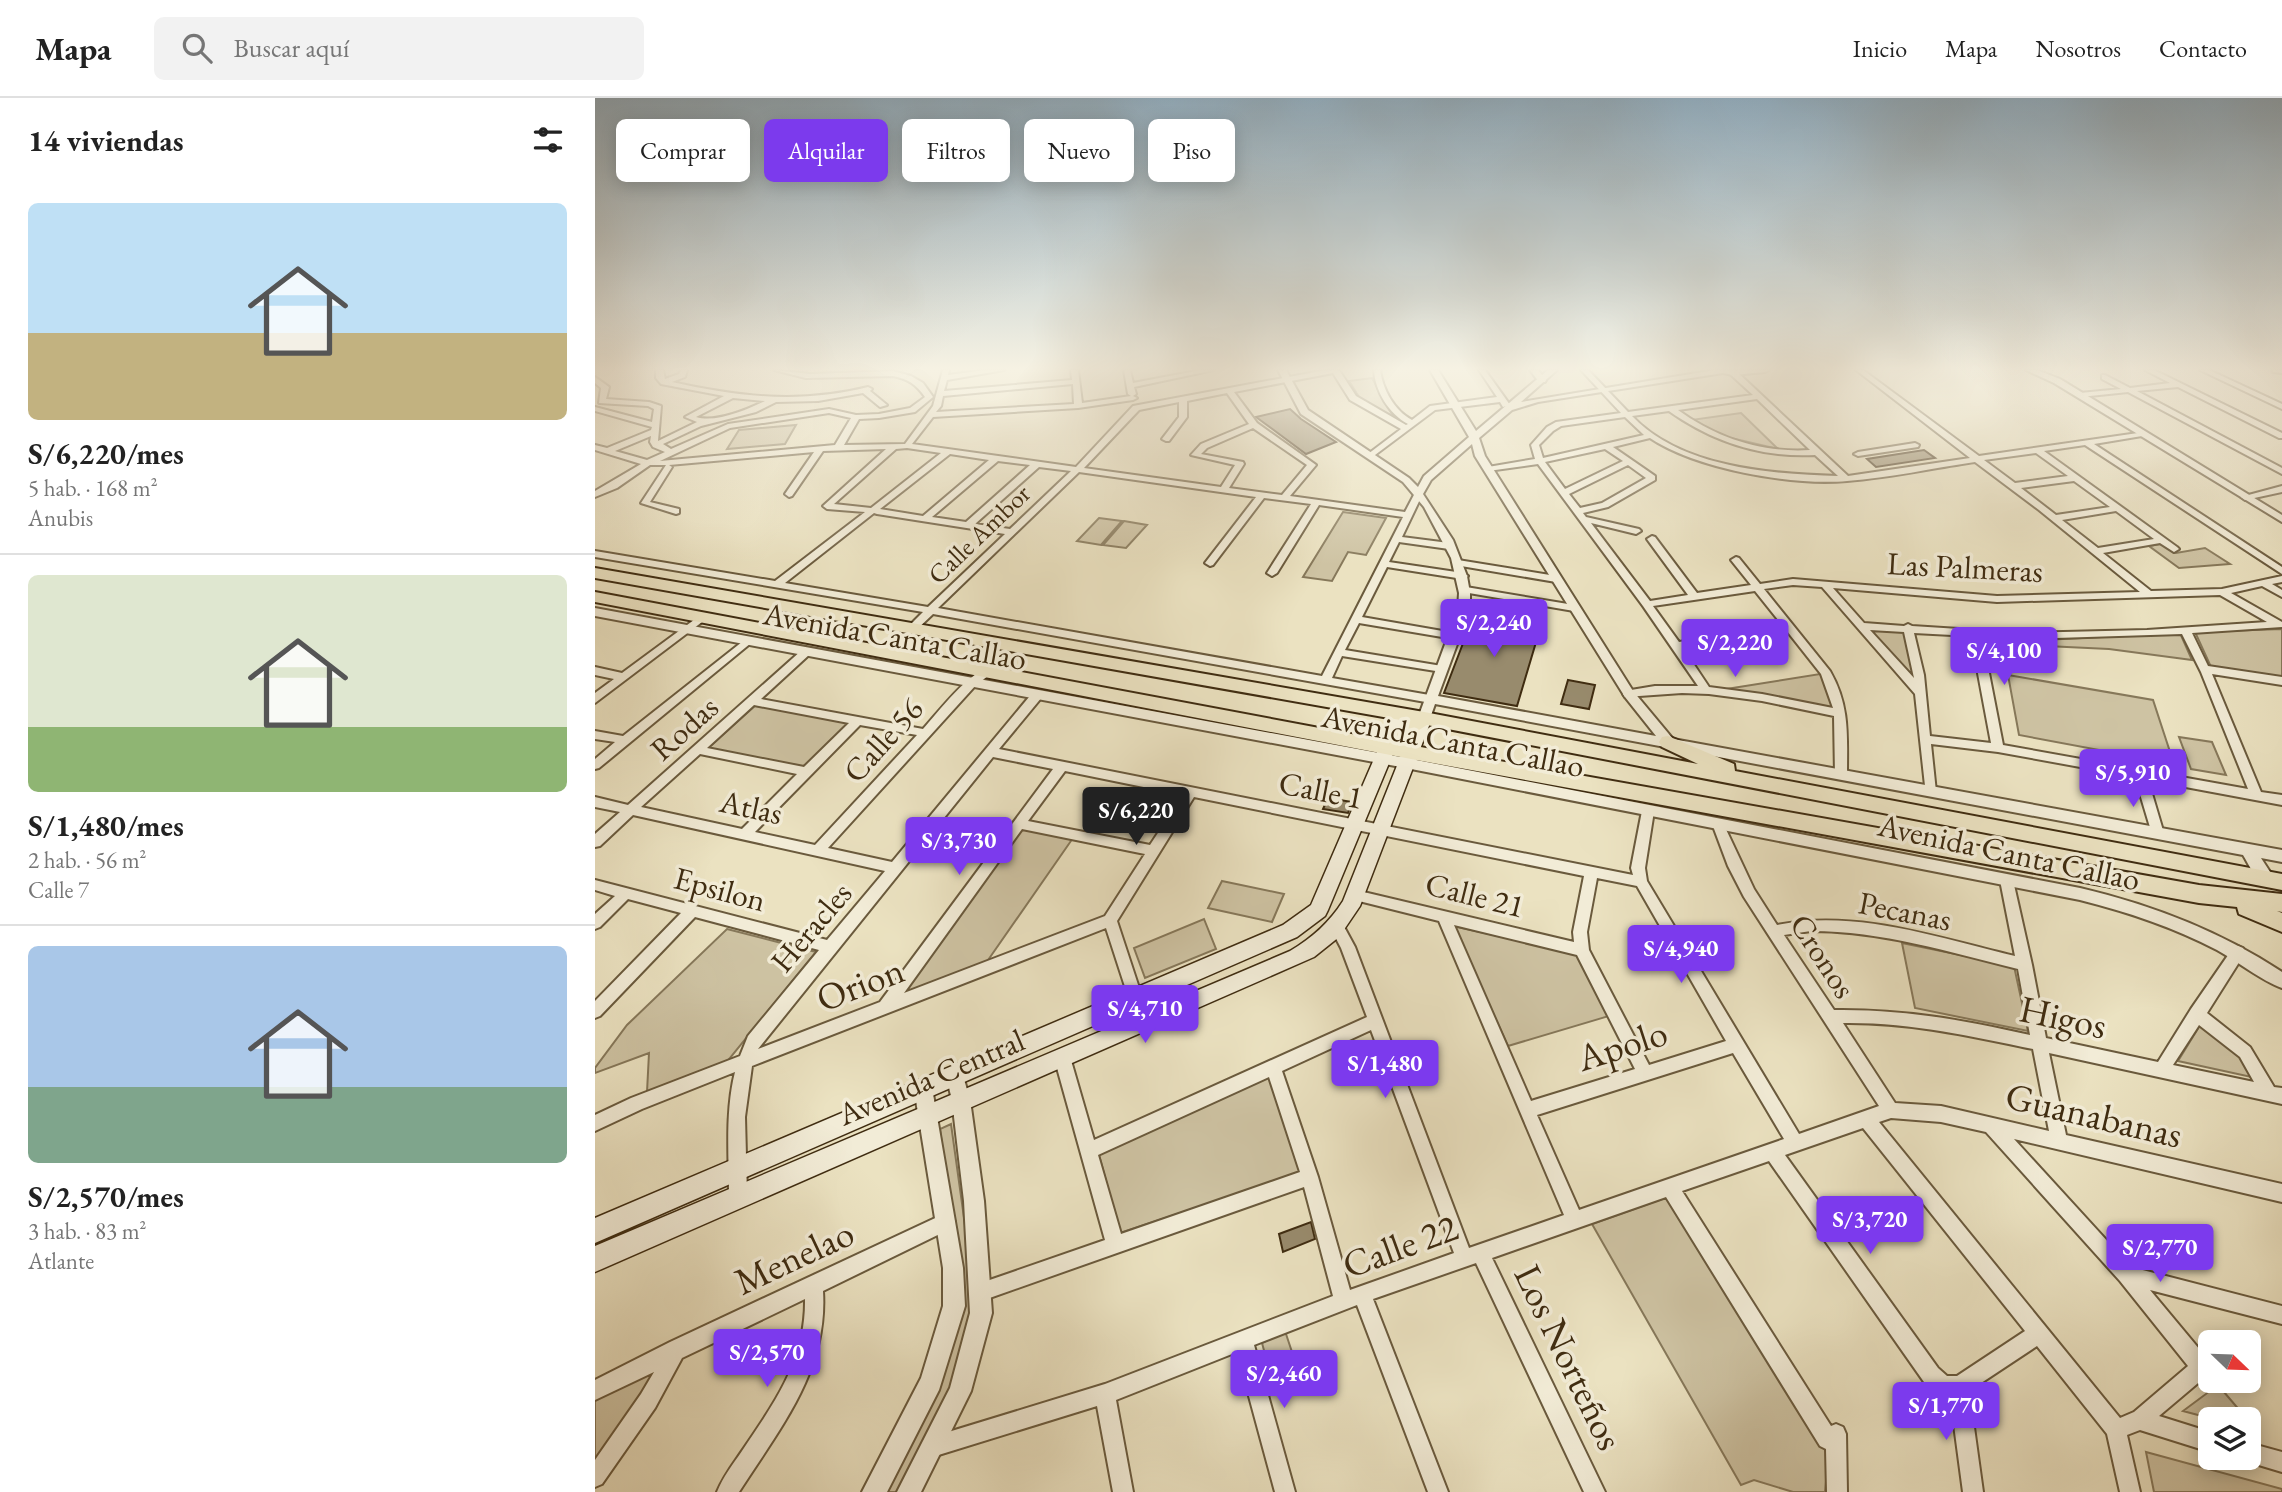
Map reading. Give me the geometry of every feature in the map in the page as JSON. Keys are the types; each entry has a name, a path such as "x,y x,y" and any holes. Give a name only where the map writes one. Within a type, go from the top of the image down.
{"main road":[{"name":"Avenida Canta Callao","path":"595,573 1424,718 1774,787 2274,880"},
{"name":"Avenida Canta Callao","path":"595,597 1305,730 1325,728 1387,748 1408,758 2199,894 2282,903"},
{"name":"Avenida Central","path":"595,1231 1290,931 1318,910 1401,715"},
{"name":"Avenida Central","path":"595,1259 1297,957 1323,942 1337,927 1355,895 1424,718"},
{"path":"1387,748 1424,718"},
{"path":"1668,742 1774,787"},
{"path":"2274,880 2282,903"},
{"path":"2199,894 2259,911 2282,923"}],"street":[{"path":"607,451 640,435"},
{"path":"655,435 656,445"},
{"path":"656,445 675,435"},
{"path":"608,488 648,463 708,435"},
{"path":"838,447 845,435"},
{"path":"907,446 915,435"},
{"name":"Calle Ambor","path":"909,630 1078,469 1107,435"},
{"path":"1166,439 1169,435"},
{"path":"1224,489 1240,464 1194,456 1204,446 1230,435"},
{"path":"1269,435 1311,463 1312,468 1284,498"},
{"name":"Avenida Central","path":"1339,435 1419,493 1460,570 1466,590 1464,609 1424,718"},
{"path":"1370,456 1397,435"},
{"path":"1468,435 1472,438 1487,469 1629,694 1668,742"},
{"path":"1325,680 1425,480 1476,435"},
{"path":"1544,435 1537,442 1540,461 1647,604 1706,690"},
{"path":"1715,435 1729,441 1775,451 1817,452"},
{"path":"1799,435 1846,479"},
{"path":"1946,435 2098,551 2150,595"},
{"path":"1487,469 1540,461 1650,436 1696,457 1737,469 1784,477 1846,479 2135,435"},
{"path":"2144,435 2282,519"},
{"path":"2215,435 2282,471"},
{"path":"2086,442 2282,571"},
{"path":"656,445 670,452"},
{"path":"895,445 828,506 877,510 1011,532"},
{"path":"1882,474 1855,452 1915,445"},
{"path":"595,447 648,463 684,463 838,447 907,446 1409,515"},
{"path":"1581,515 1653,478 1607,446"},
{"path":"789,494 820,449"},
{"path":"2036,449 2174,549"},
{"path":"778,584 877,510 949,451"},
{"path":"926,519 996,457"},
{"path":"595,494 684,463"},
{"path":"968,525 1038,463"},
{"path":"1564,493 1628,463"},
{"path":"668,467 645,503 676,511"},
{"path":"2014,486 2075,478"},
{"path":"2245,497 2282,489"},
{"path":"1210,563 1262,495"},
{"path":"1272,573 1316,503"},
{"path":"2055,519 2117,508"},
{"path":"1581,515 1636,531"},
{"path":"1397,539 1449,546"},
{"path":"1652,540 1695,597"},
{"path":"2098,551 2161,540"},
{"name":"Avenida Canta Callao","path":"595,554 1431,699 2281,857"},
{"path":"1736,560 1826,673 1837,692 1841,713 1841,775"},
{"path":"1385,564 1556,579"},
{"name":"Las Palmeras","path":"1647,604 1793,582 1997,599 2222,592 2282,579"},
{"path":"1824,584 1920,692"},
{"path":"2265,584 2282,594"},
{"path":"1466,590 1574,608"},
{"path":"2222,592 2280,626"},
{"name":"Avenida Canta Callao","path":"595,612 1038,694 1387,748"},
{"path":"595,699 702,617"},
{"path":"1356,619 1454,636"},
{"path":"1860,626 2022,636 2280,626"},
{"path":"1908,627 1920,692 1930,792"},
{"path":"1676,646 1789,628"},
{"path":"2185,630 2205,669 2257,796"},
{"path":"1976,633 1998,748"},
{"path":"595,765 747,641"},
{"name":"Rodas","path":"595,842 806,652"},
{"path":"1339,652 1442,669"},
{"path":"2205,669 2279,681 2282,693"},
{"name":"Calle 56","path":"818,850 972,682 991,670"},
{"path":"595,671 624,677"},
{"path":"1629,694 1671,687 1706,690 1841,713"},
{"name":"Heracles","path":"738,1196 738,1095 743,1063 753,1041 1038,694"},
{"path":"754,701 925,733"},
{"path":"744,834 858,720"},
{"path":"595,736 625,740"},
{"path":"1925,738 1998,748 2282,800"},
{"path":"699,750 807,772"},
{"name":"Calle 1","path":"991,752 1641,882"},
{"name":"Avenida Canta Callao","path":"1408,758 1719,826 2121,904 2177,923 2238,952 2282,981"},
{"path":"885,1008 1061,767"},
{"path":"2140,774 2158,834"},
{"path":"1135,997 1110,920 1191,792"},
{"name":"Atlas","path":"595,802 896,868"},
{"path":"1648,810 1638,868 1641,882 1794,1143"},
{"path":"1020,824 1154,850"},
{"name":"Cronos","path":"1719,826 1735,866 1774,931 1891,1110"},
{"path":"2248,850 2274,880"},
{"path":"1591,873 1580,932 1582,950 1644,1072"},
{"path":"2007,880 2059,1142"},
{"name":"Epsilon","path":"595,885 830,947"},
{"path":"595,922 626,893"},
{"name":"Calle 21","path":"1355,895 1582,950"},
{"path":"595,1012 692,911"},
{"path":"1444,917 1574,1219"},
{"name":"Orion","path":"595,1123 637,1103 1110,920"},
{"name":"Pecanas","path":"1774,931 1810,925 1841,927 1898,935 2025,965"},
{"name":"Los Norteños","path":"1337,927 1348,947 1375,1021 1472,1255 1595,1492"},
{"path":"2161,1071 2238,952"},
{"path":"2196,1014 2245,1052 2276,1094"},
{"name":"Higos","path":"1829,1017 1917,1019 2276,1094"},
{"path":"1091,1150 1375,1021"},
{"name":"Apolo","path":"1528,1110 1736,1045"},
{"path":"1062,1057 1091,1150 1115,1243"},
{"path":"1273,1067 1353,1298 1438,1492"},
{"path":"909,1492 960,1391 981,1313 961,1101 955,1075"},
{"path":"874,1492 931,1382 944,1346 955,1291 923,1088"},
{"name":"Calle 22","path":"932,1447 1105,1394 1243,1339 1472,1255 1891,1110"},
{"name":"Guanabanas","path":"1891,1110 1941,1114 2282,1193"},
{"path":"1866,1119 2116,1429 2130,1492"},
{"path":"1990,1125 2126,1275 2198,1363 2197,1371 2140,1420 2116,1429"},
{"path":"1773,1152 1930,1375 1944,1385 1959,1386 2038,1334"},
{"path":"981,1292 1310,1177"},
{"path":"1669,1186 1832,1436 1837,1492"},
{"name":"Menelao","path":"595,1390 946,1222"},
{"path":"2126,1275 2282,1315"},
{"path":"727,1492 792,1386 809,1351 815,1315 813,1284"},
{"path":"1243,1339 1285,1492"},
{"path":"595,1477 649,1401 677,1349"},
{"path":"1959,1386 1973,1492"},
{"path":"1105,1394 1123,1492"},
{"path":"2140,1420 2198,1438"},
{"path":"2261,1456 2282,1462"}],"shaded area":[{"path":"736,435 790,435 785,444 727,449"},
{"path":"1718,435 1764,435 1778,449"},
{"path":"1343,512 1386,518 1366,555 1348,552 1332,581 1303,577"},
{"path":"1099,518 1122,521 1101,545 1077,541"},
{"path":"1124,521 1147,525 1126,548 1103,545"},
{"path":"2161,544 2176,553 2205,548 2230,564 2179,568 2149,546"},
{"path":"1868,629 1906,631 1917,685"},
{"path":"2282,629 2282,678 2211,667 2195,632"},
{"path":"2180,633 2192,660 2109,649 2046,646 2043,640"},
{"path":"1820,674 1832,691 1834,709 1720,690"},
{"path":"2008,675 2153,700 2174,764 2019,735"},
{"path":"757,704 853,724 806,770 707,749"},
{"path":"2179,737 2212,742 2226,775 2191,769"},
{"path":"1023,827 1073,838 986,963 898,998"},
{"path":"1222,881 1284,894 1272,922 1208,908"},
{"path":"1204,919 1216,949 1145,978 1134,948"},
{"path":"1453,926 1579,954 1609,1016 1508,1046"},
{"path":"727,929 816,952 726,1063 647,1092 649,1053 595,1073 595,1068 627,1025"},
{"path":"1902,943 2014,966 2028,1031 1915,1008"},
{"path":"2202,1022 2242,1059 2256,1078 2178,1061"},
{"path":"1269,1076 1301,1173 1120,1233 1098,1151"},
{"path":"951,1124 975,1297 949,1393 899,1492 879,1492 962,1303 940,1129"},
{"path":"1676,1194 1830,1439 1825,1492 1793,1492 1754,1480 1741,1485 1592,1224"},
{"path":"1285,1331 1297,1367 1272,1380 1262,1343"},
{"path":"638,1371 658,1374 595,1468 595,1395"},
{"path":"2207,1393 2225,1393 2237,1407 2198,1407 2198,1415 2183,1411"},
{"path":"2146,1452 2198,1466 2198,1470 2212,1470 2282,1489 2282,1492 2154,1492"}],"building":[{"path":"1280,435 1325,435 1336,442 1306,454"},
{"path":"1924,450 1935,458 1876,467 1867,459"},
{"path":"1475,612 1542,622 1517,706 1444,693"},
{"path":"1986,640 2044,641 2051,671 1990,661"},
{"path":"1568,680 1595,685 1589,709 1561,704"},
{"path":"1328,798 1352,802 1348,813 1323,809"},
{"path":"1311,1222 1315,1239 1283,1252 1279,1234"}]}
